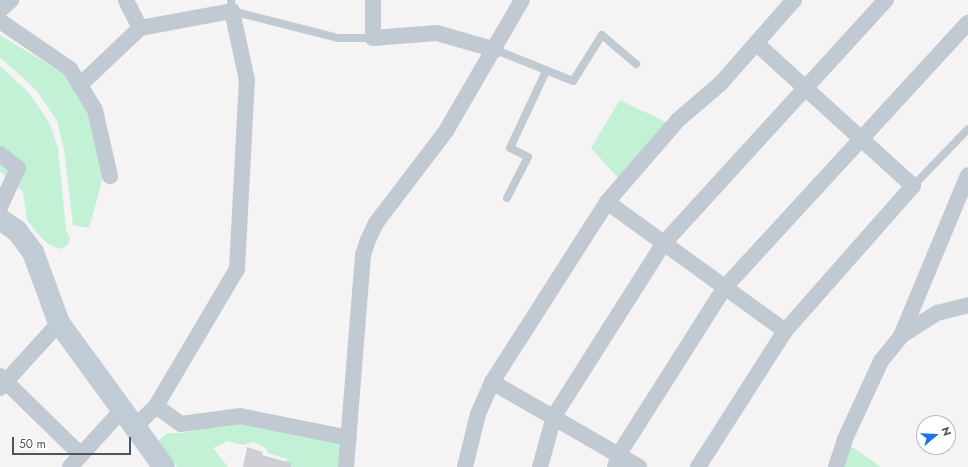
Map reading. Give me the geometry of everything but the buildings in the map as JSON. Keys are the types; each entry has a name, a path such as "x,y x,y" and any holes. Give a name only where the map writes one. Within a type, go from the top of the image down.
{"street":[{"path":"0,10 11,0"},
{"path":"126,0 140,28"},
{"path":"373,0 373,38 437,33 496,50"},
{"path":"346,467 363,255 368,240 376,223 446,131 496,50 522,0"},
{"path":"465,467 478,414 492,382 607,202 678,120 721,83 757,44 794,0"},
{"path":"540,467 554,416 663,244 886,0"},
{"path":"80,85 140,28 231,5 247,80 237,269 156,406 135,427"},
{"path":"0,21 70,69 95,110 110,176"},
{"path":"617,461 725,287 860,138 968,23"},
{"path":"698,467 785,331 913,186 805,90 757,44"},
{"path":"0,154 18,168 0,207"},
{"path":"836,467 845,439 881,361 900,336 968,175"},
{"path":"607,202 785,331"},
{"path":"0,219 17,231 33,252 59,323 164,467"},
{"path":"900,336 937,313 968,305"},
{"path":"59,323 2,382 81,455"},
{"path":"492,382 554,416 617,461 639,467"},
{"path":"156,406 181,424 240,416 349,438"},
{"path":"70,467 122,410"}],"lane":[{"path":"231,5 338,38 373,38"},
{"path":"496,50 573,81 602,35 636,64"},
{"path":"507,198 528,157 510,148 546,71"},
{"path":"913,186 968,129"}],"green space":[{"path":"0,35 64,74 85,102 103,177 89,228 73,225 64,150 57,121 36,90 0,57"},
{"path":"0,66 30,94 50,124 58,148 66,230 70,238 68,245 60,249 48,244 27,220 23,192 0,171"},
{"path":"620,100 668,123 619,179 591,148"},
{"path":"239,421 342,440 339,467 284,467 287,459 268,453 265,447 253,442 243,445 228,441 213,448 228,467 177,467 158,441 167,433 182,433"},
{"path":"852,447 881,467 841,467 847,449"}]}
